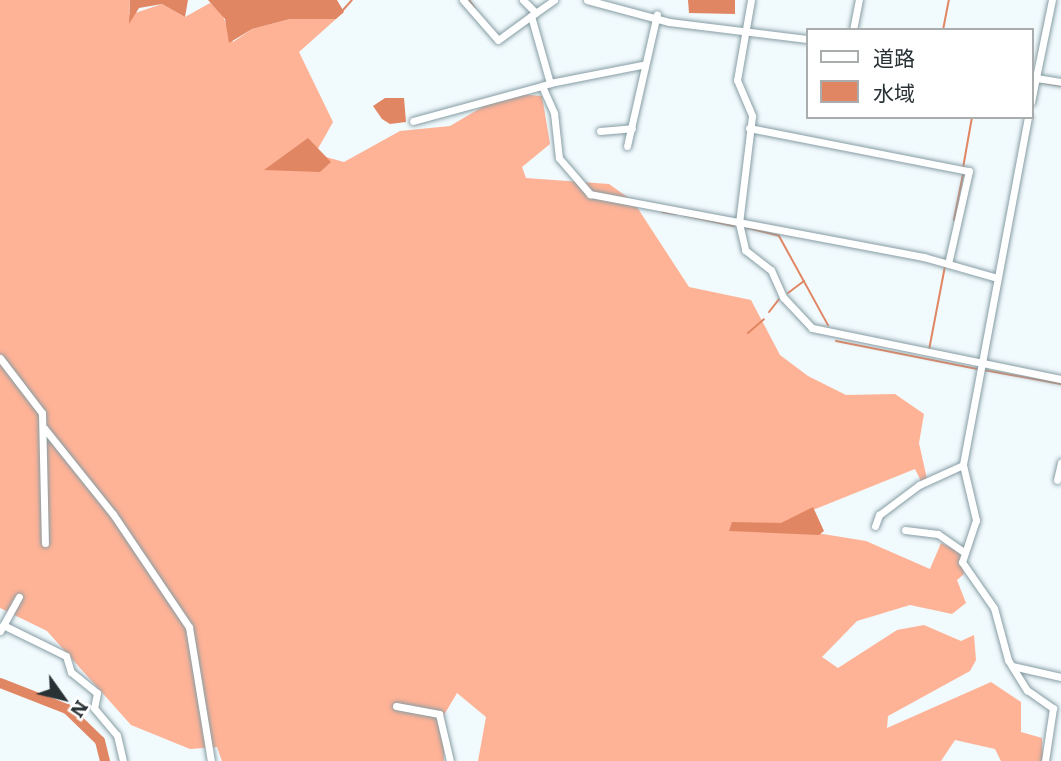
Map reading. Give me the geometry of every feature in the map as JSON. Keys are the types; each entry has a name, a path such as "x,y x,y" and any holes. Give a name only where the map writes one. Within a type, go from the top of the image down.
{"street":[{"path":"463,0 498,40 554,0"},
{"path":"523,0 534,15 546,85 554,113 559,158 590,194 948,264 997,278"},
{"path":"587,0 657,14 683,24 747,27 806,38"},
{"path":"751,0 737,80 752,110 739,223 745,250 771,270 783,297 813,328 981,365 1061,379"},
{"path":"853,28 859,0"},
{"path":"1052,0 1034,82 1061,82"},
{"path":"627,146 642,65 657,14"},
{"path":"413,121 546,85 642,65"},
{"path":"1028,119 963,465 976,520 962,551 965,573 994,608 1011,666 1027,690 1053,708 1045,761"},
{"path":"600,131 632,128"},
{"path":"749,128 968,171 948,264"},
{"path":"0,358 28,391 44,428 113,514 190,627 211,761"},
{"path":"44,428 45,542"},
{"path":"1058,480 1061,462"},
{"path":"874,526 879,515 919,485 963,465"},
{"path":"905,530 938,534 962,551"},
{"path":"19,597 2,628 66,656 71,672 97,693 94,708 117,735 123,761"},
{"path":"1011,666 1061,677"},
{"path":"396,706 439,714 450,761"}],"shaded area":[{"path":"0,0 130,0 129,15 162,4 185,17 210,3 221,11 233,42 252,29 290,19 336,19 299,52 333,122 315,154 344,162 400,131 450,126 506,93 542,96 550,144 522,167 526,178 609,184 633,201 689,287 751,300 780,355 808,376 846,395 895,394 924,414 919,443 927,479 921,481 915,469 788,520 792,529 866,541 930,569 941,543 960,552 964,574 957,580 966,603 952,614 910,605 857,621 822,657 838,668 897,630 924,625 961,641 974,635 976,660 970,671 888,716 887,728 991,682 1021,702 1021,732 1042,738 1043,761 1001,761 995,749 955,740 941,761 478,761 486,717 457,693 444,715 444,761 222,761 217,747 190,749 131,725 47,631 0,608"}],"water":[{"path":"130,0 188,0 185,17 162,4 139,8 129,24"},
{"path":"208,0 337,0 344,12 336,19 290,19 252,29 229,43 225,19"},
{"path":"688,0 735,0 735,14 689,13"},
{"path":"385,98 404,98 406,122 390,124 382,119 373,106"},
{"path":"308,138 331,162 320,172 264,170"},
{"path":"813,507 824,531 819,535 729,531 732,522 781,523"}],"waterway":[{"path":"343,10 352,0"},
{"path":"469,0 474,7"},
{"path":"943,28 949,0"},
{"path":"1039,82 1061,86"},
{"path":"963,168 972,119"},
{"path":"954,220 963,174"},
{"path":"662,212 676,214"},
{"path":"683,215 734,226"},
{"path":"744,227 779,236 828,325"},
{"path":"929,350 945,266"},
{"path":"788,293 804,281"},
{"path":"769,312 779,299"},
{"path":"748,333 764,319"},
{"path":"836,341 977,369"},
{"path":"984,370 1061,384"},
{"path":"0,683 67,709 100,741 105,761"}]}
